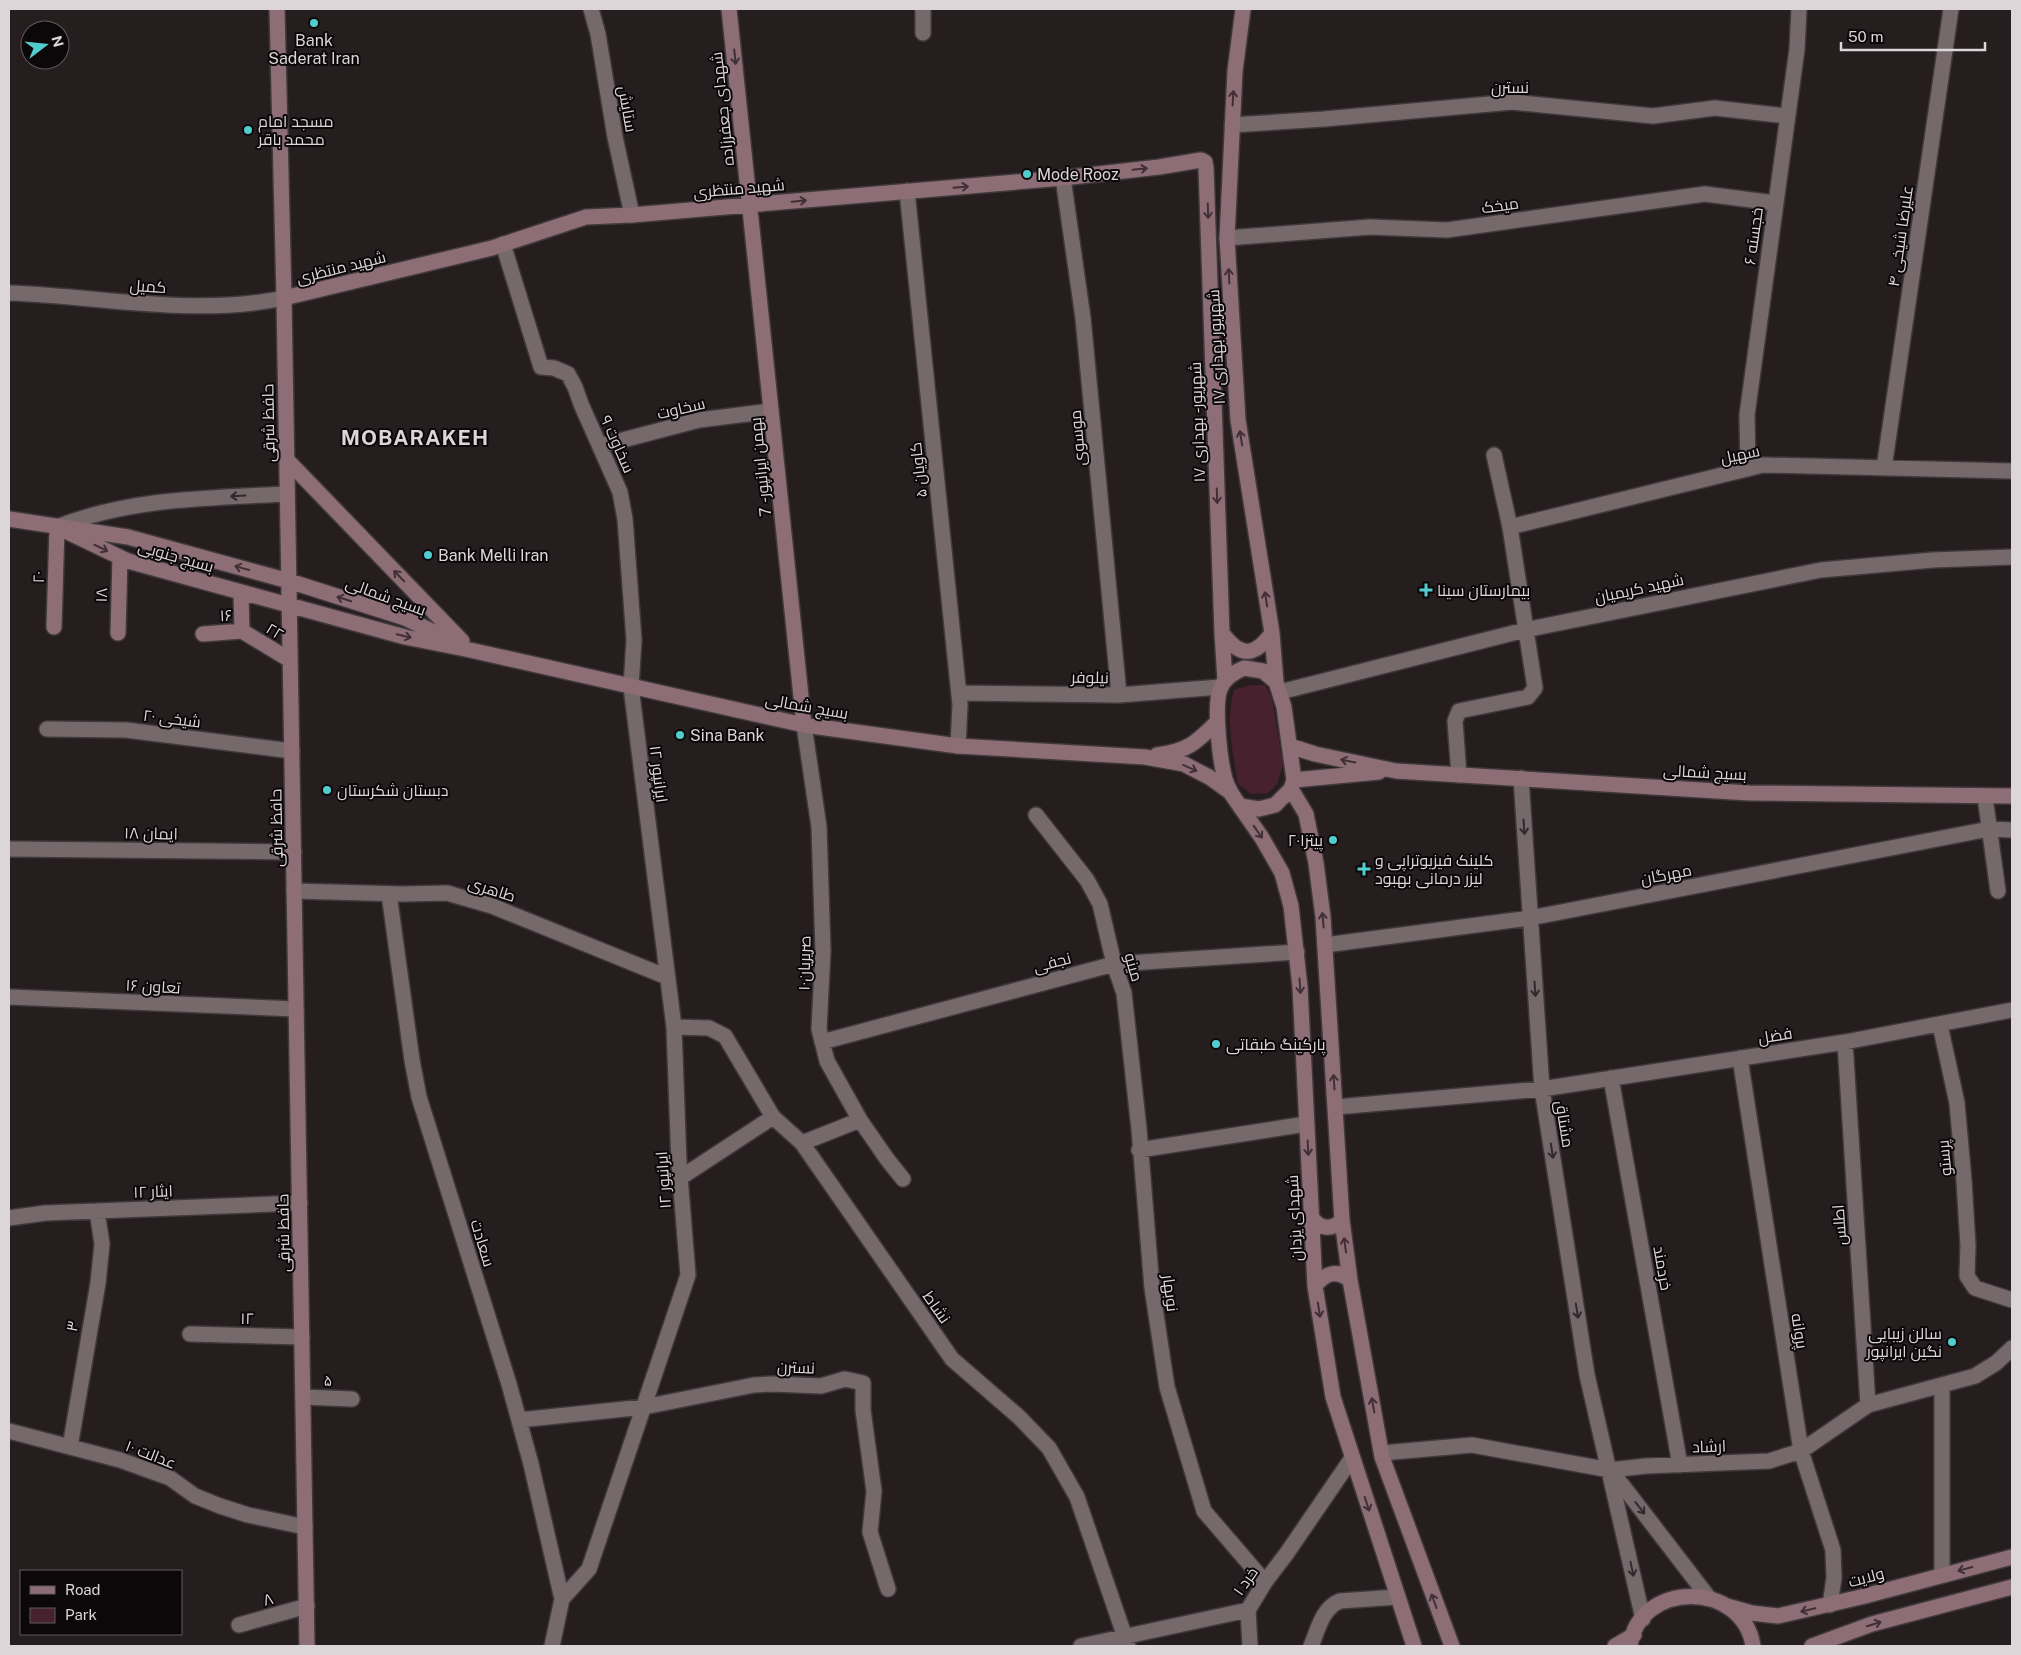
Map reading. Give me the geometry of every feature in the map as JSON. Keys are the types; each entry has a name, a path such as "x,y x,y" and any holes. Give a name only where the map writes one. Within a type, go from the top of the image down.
{"main road":[{"name":"حافظ شرقی","path":"277,9 290,606 307,1646"},
{"name":"شهدای جعفرزاده","path":"729,9 750,205"},
{"name":"۱۷ شهریور بهداری","path":"1243,9 1235,71 1227,238 1238,420 1272,633 1278,687 1284,707 1290,746 1292,784"},
{"name":"شهید منتظری","path":"284,298 504,244 586,217 632,215 907,192 1064,178 1201,160 1205,162"},
{"name":"۱۷ شهریور - بهداری","path":"1205,162 1222,633 1223,684 1217,722 1225,778 1230,792"},
{"name":"بهمن ایرانپور - 7","path":"750,205 804,725"},
{"path":"286,459 470,650"},
{"name":"بسیج جنوبی","path":"9,519 128,537 289,581"},
{"name":"بسیج جنوبی","path":"57,527 120,557 290,606"},
{"name":"۲۰","path":"54,627 57,527"},
{"name":"۱۸","path":"118,633 120,557"},
{"name":"بسیج شمالی","path":"289,581 405,618 470,650"},
{"name":"۱۶","path":"203,634 242,631 241,593"},
{"name":"بسیج شمالی","path":"290,606 405,637 804,725 958,746 1145,757 1184,764 1209,776 1230,792"},
{"name":"۲۲","path":"242,631 290,660"},
{"path":"1222,633 1238,650 1247,652 1256,650 1272,633"},
{"path":"1223,684 1229,675 1244,668 1263,671 1278,687"},
{"name":"بسیج شمالی","path":"1145,757 1177,752 1197,742 1217,722"},
{"name":"بسیج شمالی","path":"1290,746 1315,754 1396,771 1749,793 2012,796"},
{"name":"بسیج شمالی","path":"1292,784 1396,771"},
{"path":"1230,792 1240,806 1259,809 1275,805 1292,784 1306,814 1323,916 1342,1220 1350,1280 1382,1453 1439,1615 1452,1646"},
{"name":"شهدای یزدان","path":"1230,792 1262,838 1282,873 1291,906 1297,952 1315,1286 1333,1397 1414,1646"},
{"path":"1311,1216 1315,1223 1326,1228 1338,1225 1342,1220"},
{"path":"1315,1286 1321,1277 1332,1273 1344,1275 1350,1280"},
{"name":"ولایت","path":"1643,1619 1652,1609 1670,1599 1689,1595 1709,1598 1752,1614 1778,1616 1830,1605 2012,1557"},
{"path":"1812,1646 1872,1624 2012,1587"},
{"path":"1727,1606 1742,1620 1752,1638 1753,1646"},
{"path":"1614,1646 1632,1640 1643,1619"}],"street":[{"name":"ستایش","path":"591,9 598,34 615,137 632,215"},
{"path":"923,9 923,33"},
{"name":"خجسته ۶","path":"1748,468 1747,415 1797,49 1799,9"},
{"name":"علیرضا شیخی ۴","path":"1884,468 1951,9"},
{"name":"نسترن","path":"1232,125 1324,119 1512,102 1653,116 1715,108 1787,116"},
{"name":"موسوی","path":"1064,178 1084,318 1120,695"},
{"name":"کاویان ۵","path":"907,192 959,693 958,746"},
{"name":"میخک","path":"1227,238 1370,227 1446,230 1706,194 1775,203"},
{"name":"سخاوت ۹","path":"504,244 541,367 554,368 568,374 576,387 620,492 625,520 634,640 631,687"},
{"name":"کمیل","path":"9,293 180,306 252,305 284,298"},
{"name":"سخاوت","path":"600,446 699,420 772,411"},
{"path":"1459,775 1455,721 1459,711 1528,697 1535,688 1510,527 1494,455"},
{"name":"سهیل","path":"1510,527 1763,465 2012,471"},
{"path":"57,527 82,517 166,500 287,494"},
{"name":"شهید کریمیان","path":"1278,687 1525,630 1821,570 1934,560 2012,557"},
{"name":"نیلوفر","path":"959,693 1120,695 1223,684"},
{"name":"ایرانپور ۱۲","path":"552,1646 562,1599 588,1569 688,1275 680,1178 674,1027 631,687"},
{"name":"صریریان۱۰","path":"804,725 819,827 823,952 819,1029 827,1061 860,1120 887,1159 903,1178"},
{"name":"شیخی ۲۰","path":"48,729 126,730 292,751"},
{"name":"مشتاق","path":"1520,778 1542,1089 1587,1375 1643,1619"},
{"path":"1985,797 1998,890"},
{"name":"مینو","path":"1036,815 1087,880 1100,904 1114,964 1124,993 1139,1129 1139,1150"},
{"name":"مهرگان","path":"1325,945 1530,918 1989,829 2012,830"},
{"name":"ایمان ۱۸","path":"9,849 294,852"},
{"name":"طاهری","path":"294,891 388,894 448,893 492,906 668,977"},
{"name":"سعادت","path":"388,894 419,1097 509,1384 531,1464 562,1599"},
{"name":"نجفی","path":"822,1042 1114,964 1297,952"},
{"name":"تعاون ۱۶","path":"9,997 296,1009"},
{"name":"فضل","path":"1336,1107 1542,1089 1845,1042 2012,1010"},
{"name":"پرستو","path":"1940,1025 1957,1103 1968,1246 1967,1276 1975,1288 2012,1300"},
{"name":"نشاط","path":"674,1027 709,1028 725,1036 773,1117 802,1143 952,1359 1019,1417 1049,1448 1077,1496 1127,1642"},
{"name":"اطلس","path":"1845,1042 1868,1406"},
{"name":"پروانه","path":"1740,1058 1801,1451 1834,1550 1834,1578 1830,1605"},
{"name":"خردمند","path":"1611,1078 1680,1464"},
{"path":"680,1178 773,1117"},
{"path":"802,1143 860,1120"},
{"path":"1139,1150 1306,1124"},
{"name":"نوبهار","path":"1139,1150 1152,1288 1166,1387 1204,1511 1265,1582"},
{"name":"ایثار ۱۲","path":"9,1218 45,1213 300,1203"},
{"name":"۳","path":"70,1446 98,1283 102,1244 97,1211"},
{"name":"۱۲","path":"190,1334 302,1336"},
{"name":"ارشاد","path":"1382,1453 1472,1445 1610,1470 1680,1464 1769,1461 1801,1451 1868,1406 1975,1376 1996,1364 2012,1348"},
{"name":"نسترن","path":"519,1420 644,1407 754,1385 821,1386 845,1378 862,1383 863,1410 874,1490 870,1532 888,1589"},
{"path":"1942,1385 1942,1575"},
{"name":"۵","path":"303,1397 352,1398"},
{"name":"عدالت ۱۰","path":"9,1431 120,1460 170,1478 195,1496 220,1506 248,1515 305,1527"},
{"name":"خرد ۱","path":"1080,1646 1127,1642 1248,1610 1265,1582 1352,1458"},
{"path":"1610,1470 1709,1598"},
{"path":"1311,1646 1326,1611 1333,1604 1340,1601 1397,1597"},
{"name":"۸","path":"239,1625 307,1606"},
{"path":"1248,1610 1250,1646"}],"green space":[{"path":"1250,685 1265,685 1272,699 1283,765 1277,784 1268,793 1252,794 1238,784 1234,761 1230,725 1231,702 1234,690"}],"place":[{"name":"Bank Saderat Iran","path":"314,23"},
{"name":"مسجد امام محمد باقر","path":"248,130"},
{"name":"Mode Rooz","path":"1027,174"},
{"name":"Bank Melli Iran","path":"428,555"},
{"name":"بیمارستان سینا","path":"1426,590"},
{"name":"Sina Bank","path":"680,735"},
{"name":"دبستان شکرستان","path":"327,790"},
{"name":"پیتزا۲۰","path":"1333,840"},
{"name":"کلینک فیزیوتراپی و لیزر درمانی بهبود","path":"1364,869"},
{"name":"پارکینگ طبقاتی","path":"1216,1044"},
{"name":"سالن زیبایی نگین ایرانپور","path":"1952,1342"}],"district":[{"name":"MOBARAKEH","path":"415,438"}]}
